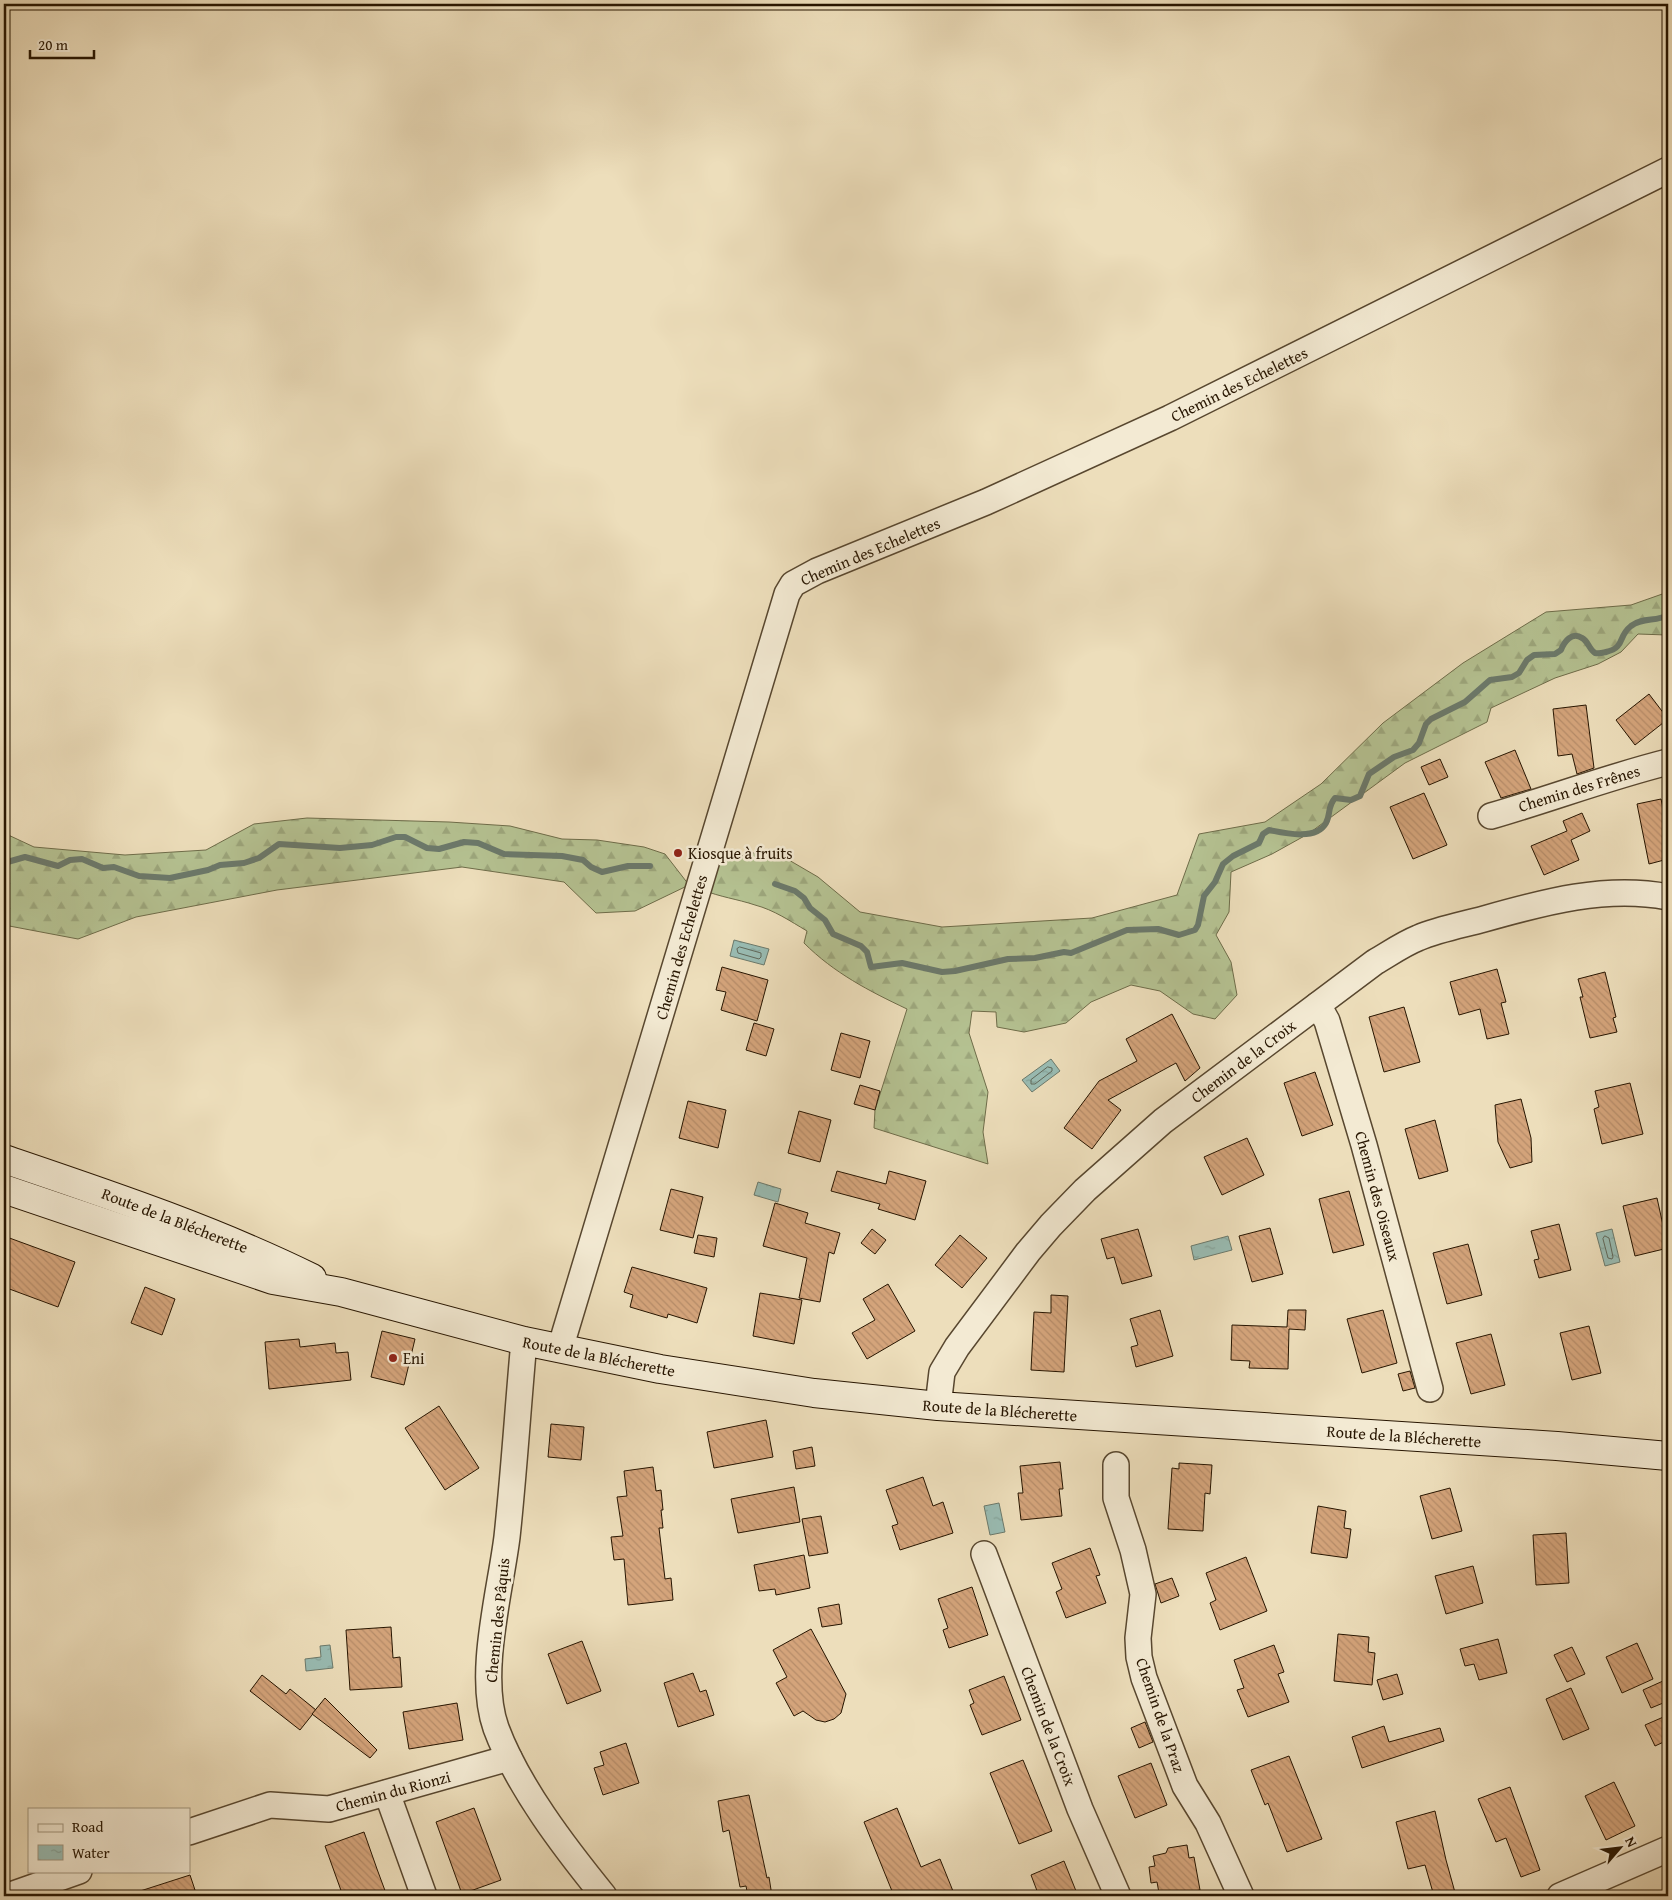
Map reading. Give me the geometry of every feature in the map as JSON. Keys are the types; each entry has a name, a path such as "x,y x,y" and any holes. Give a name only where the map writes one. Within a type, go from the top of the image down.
{"main road":[{"name":"Route de la Blécherette","path":"4,1159 178,1218 260,1252 341,1292"},
{"name":"Route de la Blécherette","path":"4,1189 273,1280 341,1292 524,1341 660,1369 806,1392 938,1406 1557,1446 1668,1456"}],"street":[{"name":"Chemin des Echelettes","path":"560,1349 787,594 793,584 817,571 986,502 1170,418 1668,170"},
{"name":"Chemin des Frênes","path":"1491,816 1632,770 1668,762"},
{"name":"Chemin de la Croix","path":"938,1406 942,1372 957,1348 1050,1225 1130,1148 1209,1086 1375,962 1405,945 1432,933 1563,899 1620,893 1642,893 1668,897"},
{"name":"Chemin des Oiseaux","path":"1318,1005 1327,1021 1364,1145 1430,1388"},
{"name":"Chemin des Pâquis","path":"524,1341 506,1538 490,1655 489,1694 491,1708 496,1727 510,1758 552,1826 604,1896"},
{"name":"Chemin de la Praz","path":"1116,1465 1116,1498 1133,1550 1143,1594 1138,1638 1138,1657 1144,1678 1186,1786 1208,1823 1240,1896"},
{"name":"Chemin de la Croix","path":"984,1554 1080,1809 1118,1896"},
{"name":"Chemin du Rionzi","path":"190,1832 270,1805 329,1809 510,1758"},
{"path":"387,1794 424,1896"},
{"path":"1560,1896 1668,1849"},
{"path":"8,1896 76,1872"}],"green space":[{"path":"1668,592 1667,635 1638,634 1621,652 1598,664 1555,678 1491,708 1487,722 1405,763 1308,834 1272,854 1231,872 1229,912 1216,935 1231,962 1237,995 1215,1019 1193,1014 1160,991 1131,985 1091,1002 1066,1023 1024,1032 997,1027 996,1012 972,1011 969,1033 988,1092 983,1132 988,1164 874,1128 875,1110 907,1009 866,988 815,954 804,943 807,931 762,907 703,890 711,863 770,849 818,877 860,912 942,927 1092,918 1177,895 1199,834 1265,822 1321,784 1383,723 1463,663 1546,612 1631,605"},
{"path":"307,818 449,822 510,826 562,839 597,840 644,847 665,854 689,885 635,911 596,913 564,882 462,867 277,890 136,917 78,939 4,925 4,833 34,847 125,855 206,850 254,824"}],"water":[{"path":"734,940 769,949 764,965 730,956"},
{"path":"1051,1059 1060,1071 1032,1092 1022,1080"},
{"path":"758,1182 781,1189 778,1202 754,1195"},
{"path":"1612,1229 1620,1262 1605,1266 1596,1233"},
{"path":"1228,1236 1232,1250 1194,1260 1191,1246"},
{"path":"999,1503 1005,1532 990,1535 984,1506"},
{"path":"330,1645 333,1668 306,1671 305,1659 321,1657 320,1646"}],"building":[{"path":"1649,694 1668,719 1635,745 1616,720"},
{"path":"1586,705 1594,768 1577,774 1572,754 1558,756 1553,709"},
{"path":"1515,750 1531,789 1501,798 1485,762"},
{"path":"1440,759 1448,777 1429,785 1421,767"},
{"path":"1424,793 1447,845 1413,859 1390,807"},
{"path":"1661,799 1666,823 1668,822 1668,859 1649,864 1637,804"},
{"path":"1582,813 1590,831 1571,840 1579,860 1544,875 1531,846 1567,831 1563,821"},
{"path":"722,967 768,980 757,1021 721,1010 726,992 716,990"},
{"path":"1497,969 1506,1002 1501,1003 1509,1034 1487,1039 1480,1009 1459,1015 1450,982"},
{"path":"1605,972 1616,1017 1613,1018 1617,1032 1590,1038 1580,997 1583,997 1578,979"},
{"path":"1404,1007 1420,1062 1384,1072 1369,1017"},
{"path":"1172,1014 1200,1068 1185,1081 1176,1063 1108,1100 1121,1110 1092,1149 1064,1128 1099,1081 1137,1061 1126,1039"},
{"path":"754,1023 774,1029 766,1056 746,1050"},
{"path":"841,1033 870,1041 860,1078 831,1070"},
{"path":"1315,1072 1333,1125 1302,1136 1284,1083"},
{"path":"1630,1083 1643,1134 1602,1144 1594,1109 1599,1107 1595,1091"},
{"path":"860,1085 880,1091 875,1110 854,1104"},
{"path":"1521,1099 1531,1138 1532,1162 1510,1168 1498,1142 1495,1105"},
{"path":"688,1101 726,1110 718,1148 679,1138"},
{"path":"799,1111 831,1120 820,1162 788,1153"},
{"path":"1435,1120 1448,1171 1419,1179 1405,1129"},
{"path":"1247,1138 1264,1175 1222,1195 1204,1157"},
{"path":"837,1171 886,1184 889,1171 926,1181 915,1220 878,1209 880,1204 831,1191"},
{"path":"671,1189 703,1197 693,1238 660,1230"},
{"path":"1349,1191 1364,1245 1333,1253 1319,1199"},
{"path":"1657,1198 1668,1248 1635,1256 1623,1206"},
{"path":"775,1203 808,1213 805,1223 840,1233 834,1254 829,1252 820,1302 799,1298 807,1258 763,1246"},
{"path":"1559,1224 1571,1270 1539,1278 1534,1260 1539,1259 1531,1231"},
{"path":"1270,1228 1283,1274 1252,1282 1239,1236"},
{"path":"872,1229 886,1240 875,1254 861,1243"},
{"path":"1138,1229 1152,1276 1122,1284 1114,1257 1107,1259 1101,1239"},
{"path":"698,1235 717,1238 714,1257 694,1253"},
{"path":"960,1235 987,1258 962,1288 935,1265"},
{"path":"4,1236 75,1262 58,1307 4,1287"},
{"path":"1468,1244 1482,1295 1447,1304 1433,1253"},
{"path":"632,1267 707,1288 697,1323 668,1314 667,1318 630,1307 633,1295 624,1292"},
{"path":"888,1284 915,1331 867,1359 852,1333 875,1320 863,1299"},
{"path":"145,1287 175,1299 162,1335 131,1323"},
{"path":"760,1293 802,1300 794,1344 753,1336"},
{"path":"1051,1295 1068,1296 1064,1372 1031,1370 1034,1312 1051,1313"},
{"path":"1160,1310 1173,1356 1136,1367 1131,1347 1138,1345 1130,1319"},
{"path":"1288,1310 1306,1310 1305,1330 1289,1329 1288,1369 1249,1368 1250,1361 1231,1360 1232,1325 1287,1327"},
{"path":"1383,1310 1397,1363 1362,1373 1347,1319"},
{"path":"1589,1326 1601,1373 1572,1380 1560,1333"},
{"name":"Eni","path":"382,1331 415,1339 404,1385 371,1377"},
{"path":"1491,1334 1505,1385 1471,1394 1456,1343"},
{"path":"299,1339 300,1347 335,1343 336,1353 348,1352 351,1380 269,1389 265,1342"},
{"path":"1410,1371 1415,1388 1403,1391 1398,1374"},
{"path":"439,1406 479,1468 445,1490 405,1428"},
{"path":"766,1420 773,1457 714,1468 707,1432"},
{"path":"551,1424 584,1427 581,1460 548,1457"},
{"path":"812,1447 815,1466 796,1469 793,1451"},
{"path":"1060,1462 1063,1489 1059,1489 1062,1516 1021,1520 1018,1493 1023,1493 1020,1466"},
{"path":"1179,1463 1212,1465 1210,1494 1205,1493 1203,1531 1168,1529 1172,1468 1179,1469"},
{"path":"653,1467 656,1491 661,1490 663,1528 659,1528 665,1579 671,1578 673,1600 628,1605 624,1559 614,1560 611,1537 623,1536 617,1497 627,1496 624,1471"},
{"path":"923,1477 933,1506 943,1502 953,1533 900,1550 892,1526 898,1524 886,1490"},
{"path":"794,1487 800,1522 738,1533 731,1499"},
{"path":"1450,1488 1462,1531 1432,1539 1420,1496"},
{"path":"1318,1506 1346,1511 1344,1528 1351,1529 1347,1558 1311,1553"},
{"path":"821,1516 828,1553 809,1556 802,1519"},
{"path":"1566,1533 1569,1583 1536,1585 1533,1535"},
{"path":"1090,1548 1100,1575 1096,1576 1106,1603 1066,1618 1056,1592 1062,1589 1052,1563"},
{"path":"804,1555 810,1588 776,1595 775,1589 759,1591 754,1565"},
{"path":"1246,1557 1267,1611 1220,1630 1210,1603 1216,1600 1206,1573"},
{"path":"1473,1566 1483,1603 1446,1614 1435,1576"},
{"path":"1172,1578 1179,1596 1161,1603 1155,1584"},
{"path":"972,1587 988,1635 949,1648 943,1630 948,1628 938,1599"},
{"path":"839,1604 842,1624 822,1627 818,1608"},
{"path":"391,1627 393,1658 400,1657 402,1687 350,1690 346,1630"},
{"path":"811,1629 846,1694 841,1713 834,1719 825,1722 816,1720 803,1711 794,1716 776,1683 787,1677 773,1650"},
{"path":"1338,1634 1369,1637 1368,1652 1375,1653 1372,1685 1334,1681"},
{"path":"1498,1639 1507,1673 1479,1680 1474,1664 1465,1666 1460,1649"},
{"path":"582,1641 601,1691 567,1704 548,1654"},
{"path":"1637,1643 1653,1679 1622,1693 1606,1657"},
{"path":"1274,1645 1284,1672 1278,1674 1289,1702 1248,1717 1237,1690 1244,1688 1234,1660"},
{"path":"1572,1647 1585,1674 1567,1682 1554,1655"},
{"path":"693,1673 700,1692 706,1690 714,1715 678,1727 664,1683"},
{"path":"1397,1674 1403,1694 1383,1700 1377,1680"},
{"path":"262,1675 286,1694 290,1689 316,1710 300,1730 250,1691"},
{"path":"1004,1676 1021,1720 982,1735 970,1705 974,1703 969,1690"},
{"path":"1663,1681 1668,1693 1668,1701 1651,1708 1643,1690"},
{"path":"1571,1688 1589,1729 1563,1740 1546,1699"},
{"path":"325,1698 377,1750 370,1758 312,1714"},
{"path":"457,1703 463,1740 409,1749 403,1712"},
{"path":"1668,1715 1668,1740 1655,1746 1645,1725"},
{"path":"1145,1722 1153,1742 1139,1748 1131,1728"},
{"path":"1384,1726 1389,1742 1440,1728 1444,1741 1362,1768 1352,1737"},
{"path":"626,1743 639,1783 603,1795 594,1768 604,1765 600,1752"},
{"path":"1289,1756 1322,1839 1287,1852 1268,1803 1265,1805 1251,1770"},
{"path":"1023,1760 1052,1831 1019,1844 990,1773"},
{"path":"1151,1763 1167,1805 1135,1818 1118,1776"},
{"path":"1614,1782 1635,1826 1606,1840 1585,1796"},
{"path":"1510,1787 1540,1870 1521,1877 1506,1838 1496,1842 1478,1799"},
{"path":"749,1795 772,1896 748,1896 746,1886 740,1887 729,1830 723,1832 718,1801"},
{"path":"474,1808 501,1880 462,1894 436,1822"},
{"path":"897,1808 921,1867 940,1859 955,1896 894,1896 864,1822"},
{"path":"1435,1811 1456,1896 1434,1896 1425,1865 1408,1869 1396,1822"},
{"path":"364,1832 387,1896 343,1896 325,1846"},
{"path":"1187,1845 1189,1858 1194,1857 1200,1890 1177,1894 1173,1891 1159,1893 1157,1882 1151,1883 1149,1867 1155,1866 1153,1856 1166,1853 1168,1848"},
{"path":"1064,1861 1078,1896 1039,1896 1031,1875"},
{"path":"190,1875 197,1896 135,1896 134,1893"}],"waterway":[{"path":"775,884 795,891 804,898 810,908 825,920 833,934 861,946 867,952 871,967 902,963 942,972 955,971 1008,959 1035,958 1064,952 1071,953 1127,930 1158,929 1179,935 1195,930 1198,925 1204,896 1215,882 1223,864 1233,856 1259,843 1263,834 1269,830 1283,833 1308,834 1321,829 1326,823 1331,804 1335,798 1351,800 1360,796 1369,774 1394,757 1413,750 1419,743 1426,724 1431,719 1465,702 1490,680 1512,677 1519,673 1527,660 1534,655 1555,654 1561,650 1569,638 1575,636 1584,639 1595,653 1612,650 1619,644 1631,626 1640,621 1668,615"},
{"path":"4,863 25,857 58,866 70,860 82,859 103,868 114,867 139,876 170,878 208,870 220,865 244,863 259,858 279,844 340,848 372,845 396,837 405,837 427,848 439,849 464,842 478,843 504,854 562,856 583,860 591,867 602,872 628,866 650,866"}],"place":[{"name":"Kiosque à fruits","path":"678,853"},
{"name":"Eni","path":"393,1358"}]}
